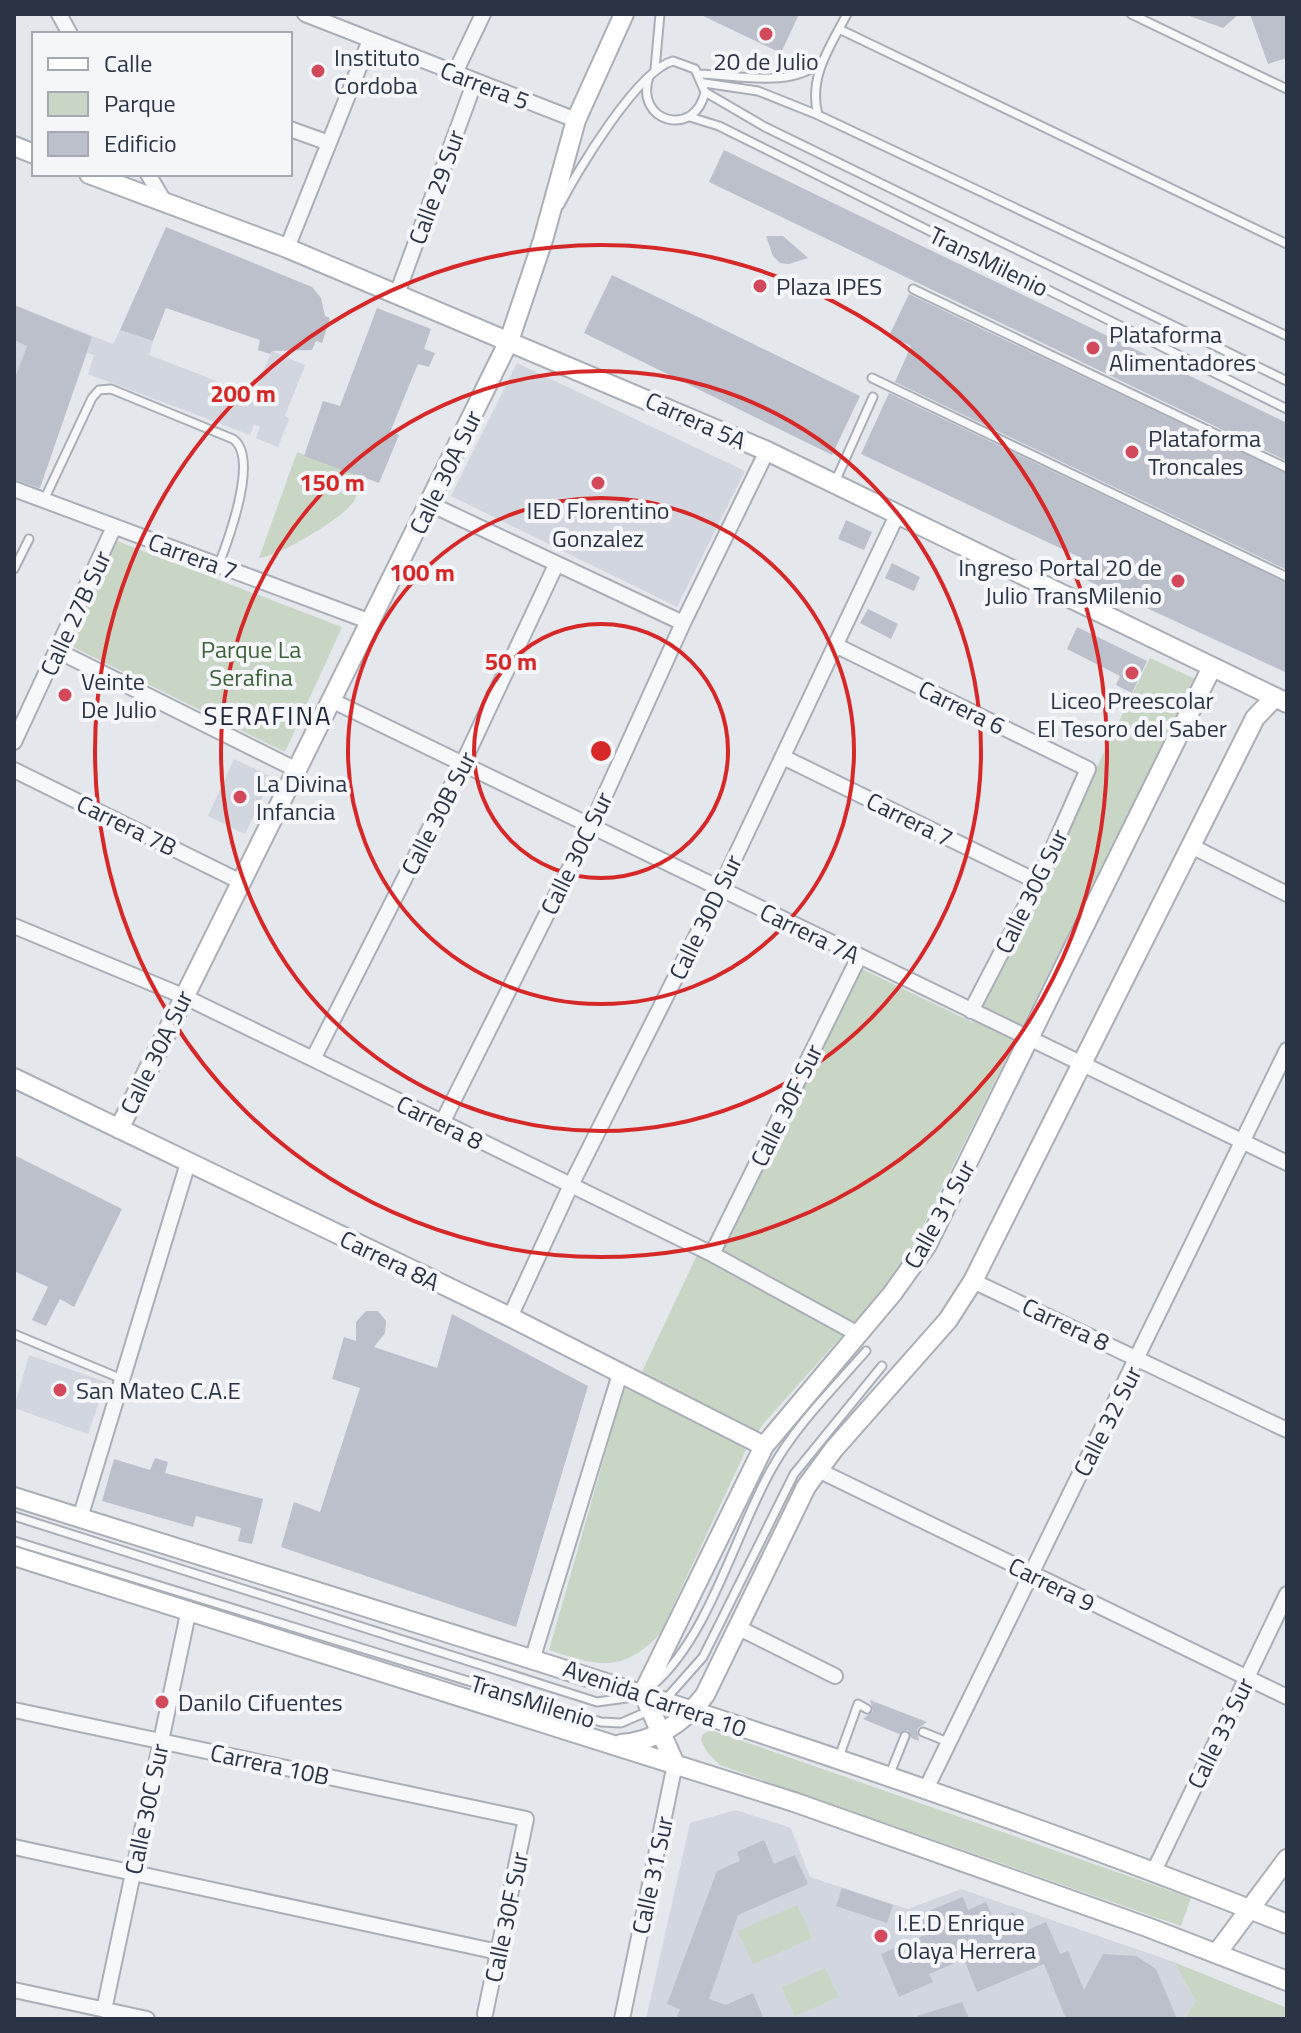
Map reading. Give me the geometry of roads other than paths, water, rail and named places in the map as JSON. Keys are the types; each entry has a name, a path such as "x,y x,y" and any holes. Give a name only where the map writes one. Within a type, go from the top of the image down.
{"street":[{"path":"59,14 69,32"},
{"name":"Carrera 5","path":"305,14 576,120"},
{"path":"455,73 483,14"},
{"name":"Calle 30A Sur","path":"119,1129 239,881 333,701 509,341 543,240 576,120 624,14"},
{"path":"287,248 370,40"},
{"name":"Calle 29 Sur","path":"397,294 475,81"},
{"path":"292,130 329,143"},
{"name":"Carrera 5A","path":"95,176 287,248 767,451 1281,700"},
{"path":"149,176 164,201"},
{"name":"Calle 30C Sur","path":"442,1123 591,826 683,623 767,451"},
{"name":"Carrera 7","path":"14,489 371,622"},
{"path":"430,504 683,623"},
{"name":"Calle 30D Sur","path":"510,1317 571,1185 720,889 897,515"},
{"name":"Calle 27B Sur","path":"14,742 114,527"},
{"name":"Calle 30B Sur","path":"313,1059 463,763 556,565"},
{"name":"Carrera 6","path":"835,645 1088,769"},
{"path":"58,651 297,770"},
{"name":"Calle 31 Sur","path":"653,1701 764,1446 862,1343 927,1245 1212,667"},
{"path":"614,1745 633,1743 661,1733 693,1710 717,1673 794,1508 818,1470 948,1320 973,1281 1255,718 1281,700"},
{"name":"Carrera 7A","path":"333,701 1287,1163"},
{"name":"Carrera 7","path":"783,757 1038,882"},
{"name":"Calle 30G Sur","path":"971,1011 1038,882 1088,769"},
{"name":"Carrera 7B","path":"14,770 239,881"},
{"path":"1191,846 1287,894"},
{"name":"Carrera 8","path":"14,926 183,996 712,1254 862,1343"},
{"name":"Calle 30F Sur","path":"712,1254 859,957"},
{"name":"Calle 32 Sur","path":"925,1791 1287,1050"},
{"name":"Carrera 8A","path":"14,1078 510,1317 764,1446"},
{"path":"80,1518 188,1163"},
{"name":"Carrera 8","path":"973,1281 1287,1430"},
{"path":"533,1657 620,1374"},
{"name":"Carrera 9","path":"818,1470 1287,1697"},
{"name":"Avenida Carrera 10","path":"14,1497 533,1657 653,1701 693,1710 1154,1871 1287,1924"},
{"path":"14,1556 794,1802 1217,1953 1287,1981"},
{"name":"Calle 33 Sur","path":"1154,1871 1287,1594"},
{"name":"Calle 30C Sur","path":"104,2010 189,1609"},
{"path":"739,1628 835,1676"},
{"path":"653,1701 661,1733 675,1764"},
{"name":"Carrera 10B","path":"14,1710 526,1819"},
{"name":"Calle 31 Sur","path":"622,2019 675,1764"},
{"name":"Calle 30F Sur","path":"485,2014 526,1819"},
{"path":"14,1847 498,1952"},
{"path":"1217,1953 1287,1859"},
{"path":"14,1990 147,2019"}],"lane":[{"path":"655,69 660,14"},
{"path":"818,115 814,94 822,61 847,14"},
{"path":"1131,14 1287,89"},
{"path":"839,29 1287,244"},
{"path":"543,240 585,158 655,69 673,61 683,62 699,74 705,92 698,110 690,117"},
{"path":"699,74 790,77 812,71 822,61"},
{"name":"TransMilenio","path":"649,77 646,96 656,113 673,121 690,117 719,126 1287,409"},
{"path":"704,83 758,91 818,115 1287,336"},
{"name":"TransMilenio","path":"705,92 765,127 1287,381"},
{"path":"913,289 1287,468"},
{"path":"872,378 1287,577"},
{"path":"44,500 92,398 99,390 111,389 233,439 243,449 245,463 238,499 219,565"},
{"path":"834,484 873,397"},
{"path":"14,569 29,539"},
{"path":"14,1334 122,1379"},
{"name":"TransMilenio","path":"653,1701 694,1632 759,1491 786,1445 862,1343"},
{"name":"TransMilenio","path":"14,1541 601,1722 621,1723 653,1701 703,1657 794,1474 882,1366"},
{"name":"TransMilenio","path":"14,1516 597,1702 653,1701"},
{"path":"838,1761 858,1704 867,1709"},
{"path":"923,1732 948,1742"},
{"path":"888,1778 905,1736"}],"place":[{"name":"20 de Julio","path":"766,34"},
{"name":"Instituto Cordoba","path":"318,71"},
{"name":"Plaza IPES","path":"760,286"},
{"name":"Plataforma Alimentadores","path":"1093,348"},
{"name":"Plataforma Troncales","path":"1132,452"},
{"name":"IED Florentino Gonzalez","path":"598,483"},
{"name":"Ingreso Portal 20 de Julio TransMilenio","path":"1178,581"},
{"name":"Liceo Preescolar El Tesoro del Saber","path":"1132,673"},
{"name":"Veinte De Julio","path":"65,695"},
{"name":"La Divina Infancia","path":"240,797"},
{"name":"San Mateo C.A.E","path":"60,1390"},
{"name":"Danilo Cifuentes","path":"162,1702"},
{"name":"I.E.D Enrique Olaya Herrera","path":"881,1936"}],"district":[{"name":"SERAFINA","path":"268,715"}],"park label":[{"name":"Parque La Serafina","path":"251,663"}]}
